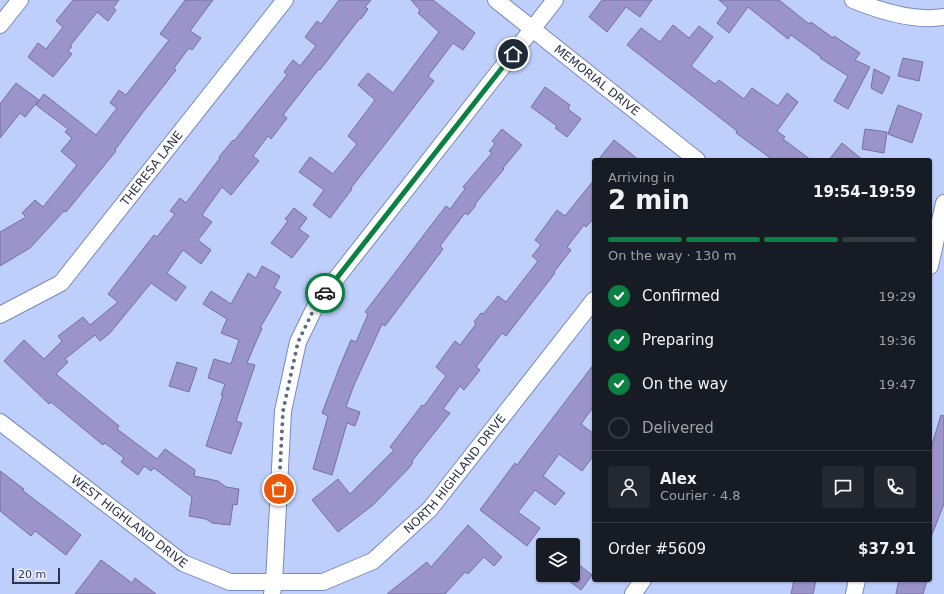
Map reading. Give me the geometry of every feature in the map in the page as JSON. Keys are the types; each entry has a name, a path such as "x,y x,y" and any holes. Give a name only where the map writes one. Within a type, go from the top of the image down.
{"street":[{"path":"0,26 20,0"},
{"name":"THERESA LANE","path":"0,315 61,283 286,0"},
{"name":"MEMORIAL DRIVE","path":"496,0 695,158"},
{"path":"273,588 283,411 298,342 317,303 555,0"},
{"path":"853,0 880,10 907,16 944,17"},
{"path":"932,257 944,203"},
{"name":"NORTH HIGHLAND DRIVE","path":"273,588 323,582 373,561 430,509 592,303"},
{"name":"WEST HIGHLAND DRIVE","path":"0,422 183,563 230,582 273,588"},
{"path":"633,594 642,582"},
{"path":"854,594 857,582"}],"building":[{"path":"73,0 119,0 113,8 116,10 108,21 97,12 70,46 72,47 68,51 72,54 53,77 28,57 38,43 46,49 63,27 56,21"},
{"path":"185,0 213,0 190,31 201,38 192,50 189,48 174,68 176,70 140,116 115,150 116,151 66,212 64,211 30,248 0,266 0,232 26,217 22,213 35,200 43,207 77,165 61,151 72,138 65,132 68,129 36,105 44,94 96,135 117,108 110,103 119,90 126,95 169,40 160,34"},
{"path":"339,0 371,0 365,7 368,9 361,19 360,18 283,115 287,118 271,139 268,136 253,156 259,161 231,195 222,187 202,215 212,222 198,240 211,250 201,264 183,250 167,273 186,287 176,301 151,283 110,333 100,341 95,335 65,359 68,362 56,374 119,426 117,429 157,459 165,449 195,470 194,476 218,481 226,487 239,489 237,505 233,504 230,525 212,523 206,519 189,516 192,497 154,468 151,471 144,466 138,475 121,462 124,458 105,443 103,445 51,402 49,404 4,361 24,340 44,359 62,341 58,336 83,317 90,325 118,302 108,294 154,235 157,237 175,214 170,211 180,198 186,203 220,158 219,157 233,140 234,141 287,75 284,72 293,60 300,66 316,46 305,37 317,21 321,24"},
{"path":"411,0 433,0 475,33 463,50 453,43 428,76 434,81 351,188 352,189 330,218 313,205 324,190 299,172 310,157 333,174 357,144 348,136 375,100 358,85 368,73 393,93 439,32 418,13 420,10"},
{"path":"602,0 652,0 640,17 626,7 607,32 589,17"},
{"path":"719,0 779,0 809,24 811,22 833,38 834,36 860,53 855,60 870,67 848,109 834,101 848,76 820,58 821,57 791,35 788,39 748,7 729,33 717,23 728,8"},
{"path":"673,25 689,38 699,26 713,37 691,66 715,84 719,80 744,99 752,88 778,106 787,93 798,102 777,131 785,137 783,139 808,158 770,158 736,133 737,131 627,45 641,28 660,42"},
{"path":"903,58 923,62 919,81 898,76"},
{"path":"874,69 890,77 882,94 871,88"},
{"path":"16,83 39,100 25,117 20,113 0,138 0,104"},
{"path":"545,87 570,105 568,109 581,119 567,137 555,128 557,126 531,107"},
{"path":"898,105 922,114 912,143 888,134"},
{"path":"502,129 522,145 468,215 465,213 440,246 443,249 385,326 382,324 354,385 346,407 360,412 355,426 347,423 332,475 313,469 328,416 322,413 351,340 356,342 368,314 365,312 446,206 450,209 465,189 463,187 492,153 489,151 495,144 492,141"},
{"path":"865,129 887,132 884,153 862,149"},
{"path":"614,140 636,158 600,158"},
{"path":"842,143 861,158 831,158"},
{"path":"592,182 592,220 586,227 584,225 567,247 571,250 554,272 555,273 506,336 502,333 476,367 480,370 464,390 460,386 443,409 450,413 412,461 413,462 409,468 373,505 338,532 312,500 338,479 350,494 394,450 390,447 422,405 424,406 446,376 436,367 455,341 460,345 476,324 474,322 498,296 506,302 538,261 532,256 541,245 535,240 557,210 565,216"},
{"path":"294,208 307,218 299,229 309,236 292,258 271,243 288,221 285,219"},
{"path":"262,266 280,276 274,288 281,292 260,328 262,328 247,363 255,365 236,421 242,423 231,454 206,446 223,395 221,395 225,384 208,378 214,359 231,364 239,340 221,333 227,319 203,304 211,291 231,304 248,273 256,278"},
{"path":"177,362 197,368 189,392 169,386"},
{"path":"592,367 592,409 581,424 592,432 592,458 582,471 559,454 543,476 565,493 555,505 535,490 518,512 540,528 527,546 480,510 515,463 517,465"},
{"path":"941,415 944,416 944,504 932,534 932,444"},
{"path":"0,471 24,489 22,490 81,535 66,555 35,531 31,536 0,511"},
{"path":"468,525 502,557 494,566 484,557 468,574 465,572 445,594 387,594 427,562 431,567"},
{"path":"101,560 132,583 135,578 156,594 75,594"},
{"path":"580,566 592,575 581,590 570,582 580,582"},
{"path":"794,582 816,582 813,594 791,594"},
{"path":"899,582 926,582 923,594 896,594"}],"way so far":[{"path":"279,489 283,411 298,342 317,303 325,293"}],"route":[{"path":"325,293 513,54"}]}
